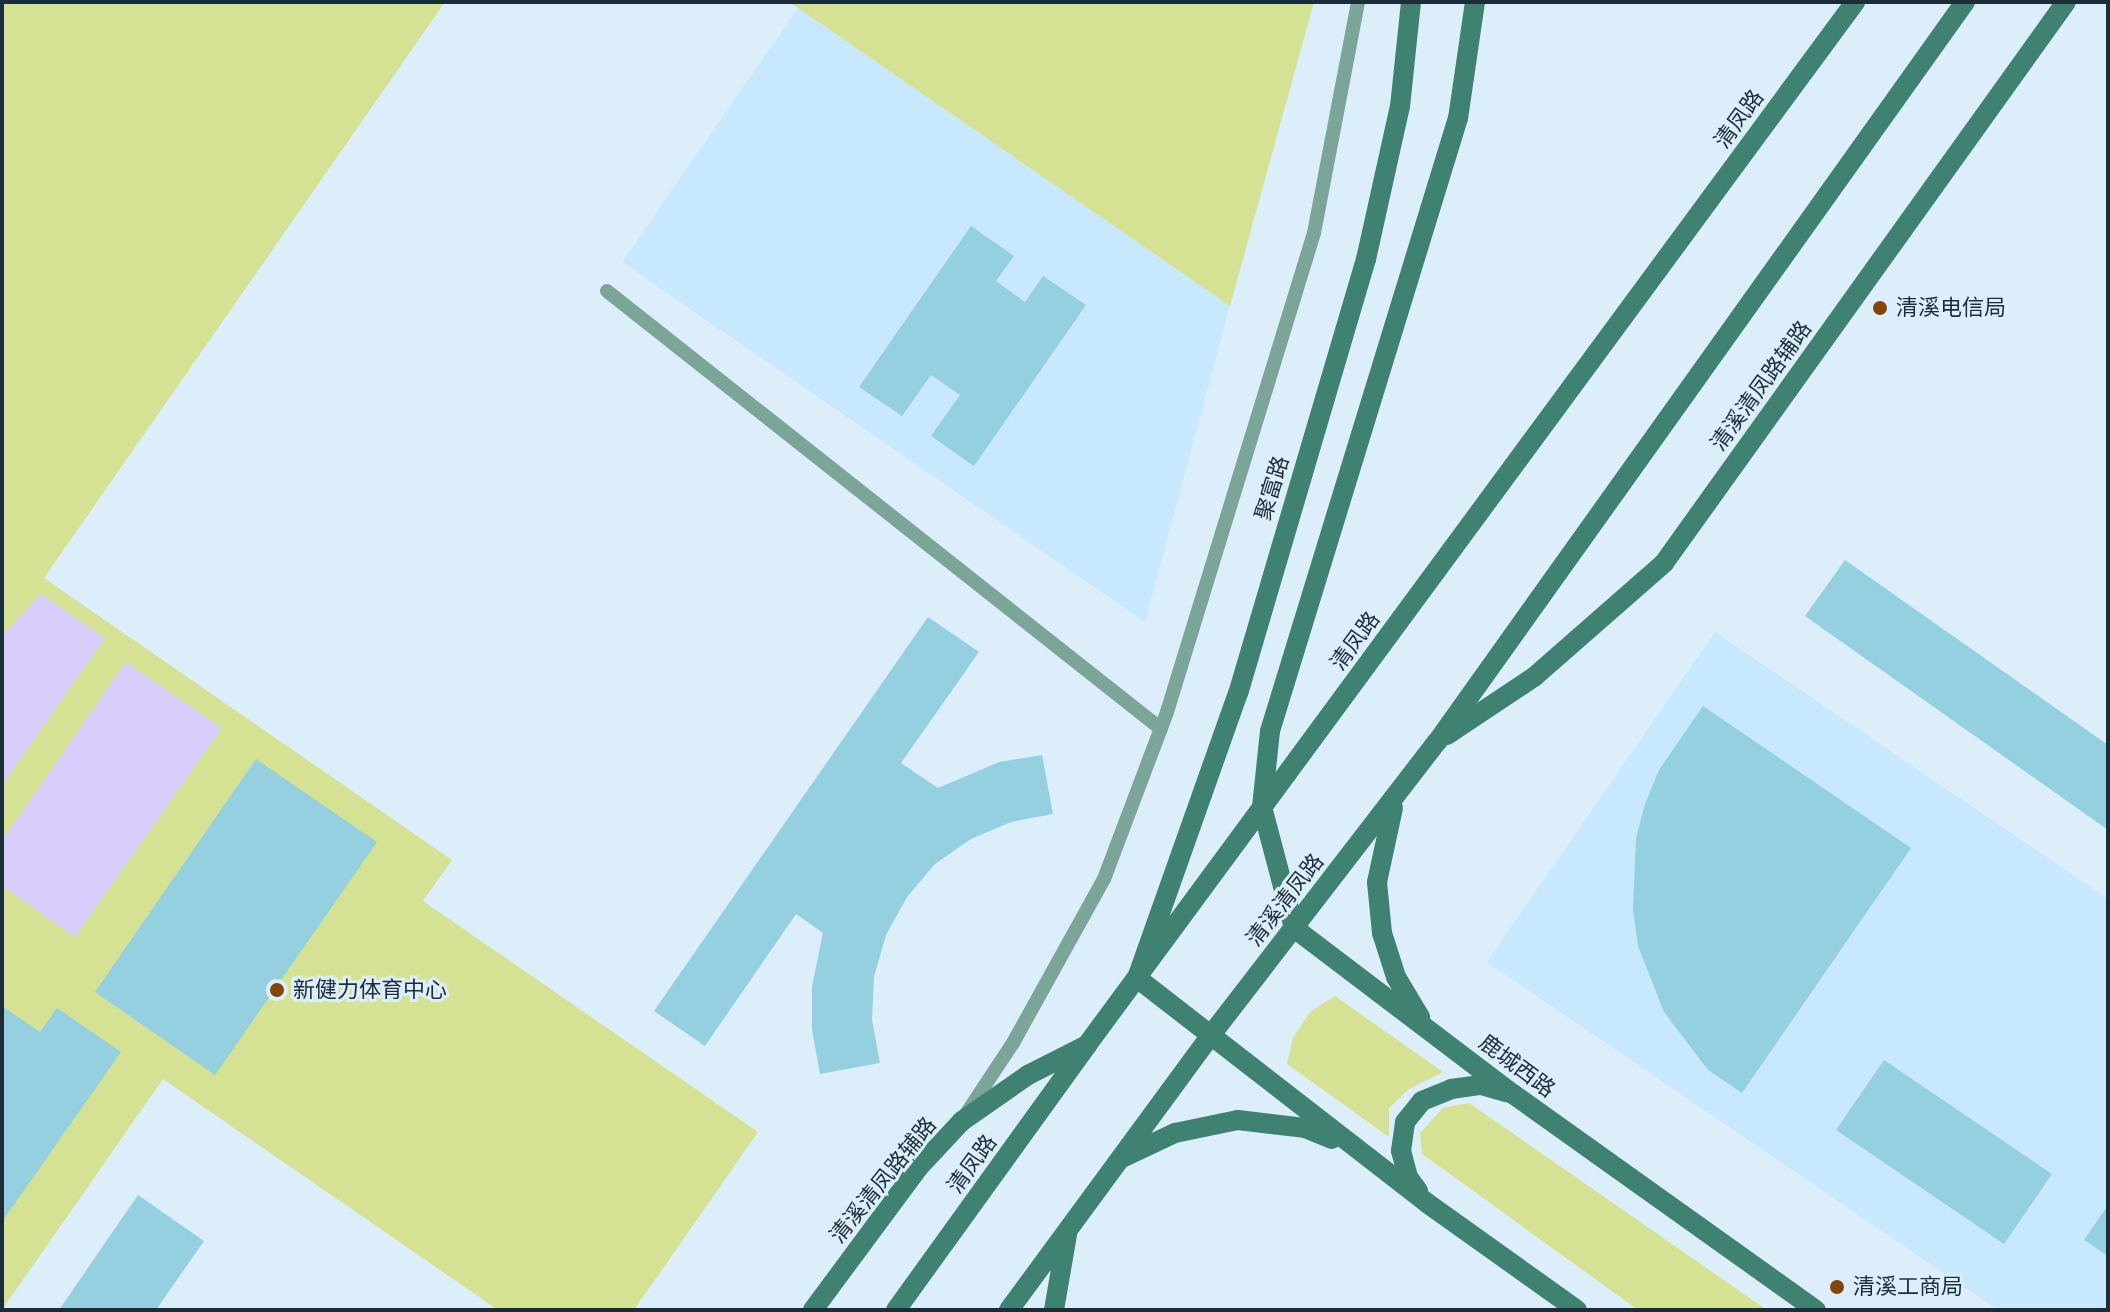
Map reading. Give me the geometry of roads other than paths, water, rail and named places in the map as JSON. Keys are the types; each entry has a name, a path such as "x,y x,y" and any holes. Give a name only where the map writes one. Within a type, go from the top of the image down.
{"main road":[{"name":"聚富路","path":"1137,978 1238,693 1366,259 1400,106 1411,2"},
{"path":"1294,928 1262,807 1270,731 1458,118 1475,2"},
{"name":"清凤路","path":"896,1310 1087,1045 1855,2"},
{"path":"1437,742 1965,2"},
{"name":"清溪清凤路辅路","path":"1437,742 1534,677 1664,563 2066,2"},
{"name":"清溪清凤路","path":"1118,1160 1437,742"},
{"path":"1397,795 1384,838 1377,882 1382,933 1396,977 1426,1028"},
{"name":"鹿城西路","path":"1294,928 1513,1094 1816,1310"},
{"path":"1137,978 1427,1203 1577,1310"},
{"name":"清溪清凤路辅路","path":"813,1310 918,1168 962,1121 1028,1075 1087,1045"},
{"path":"1427,1203 1408,1177 1401,1151 1405,1122 1422,1101 1451,1089 1481,1085 1513,1094"},
{"path":"1009,1310 1118,1160 1175,1133 1238,1120 1305,1128 1356,1148"},
{"path":"1054,1310 1068,1227"}],"lane":[{"path":"962,1121 1013,1043 1104,879 1161,729 1314,233 1358,2"},
{"path":"607,291 1161,729"}],"place":[{"name":"清溪电信局","path":"1880,308"},
{"name":"新健力体育中心","path":"277,990"},
{"name":"清溪工商局","path":"1837,1287"}]}
